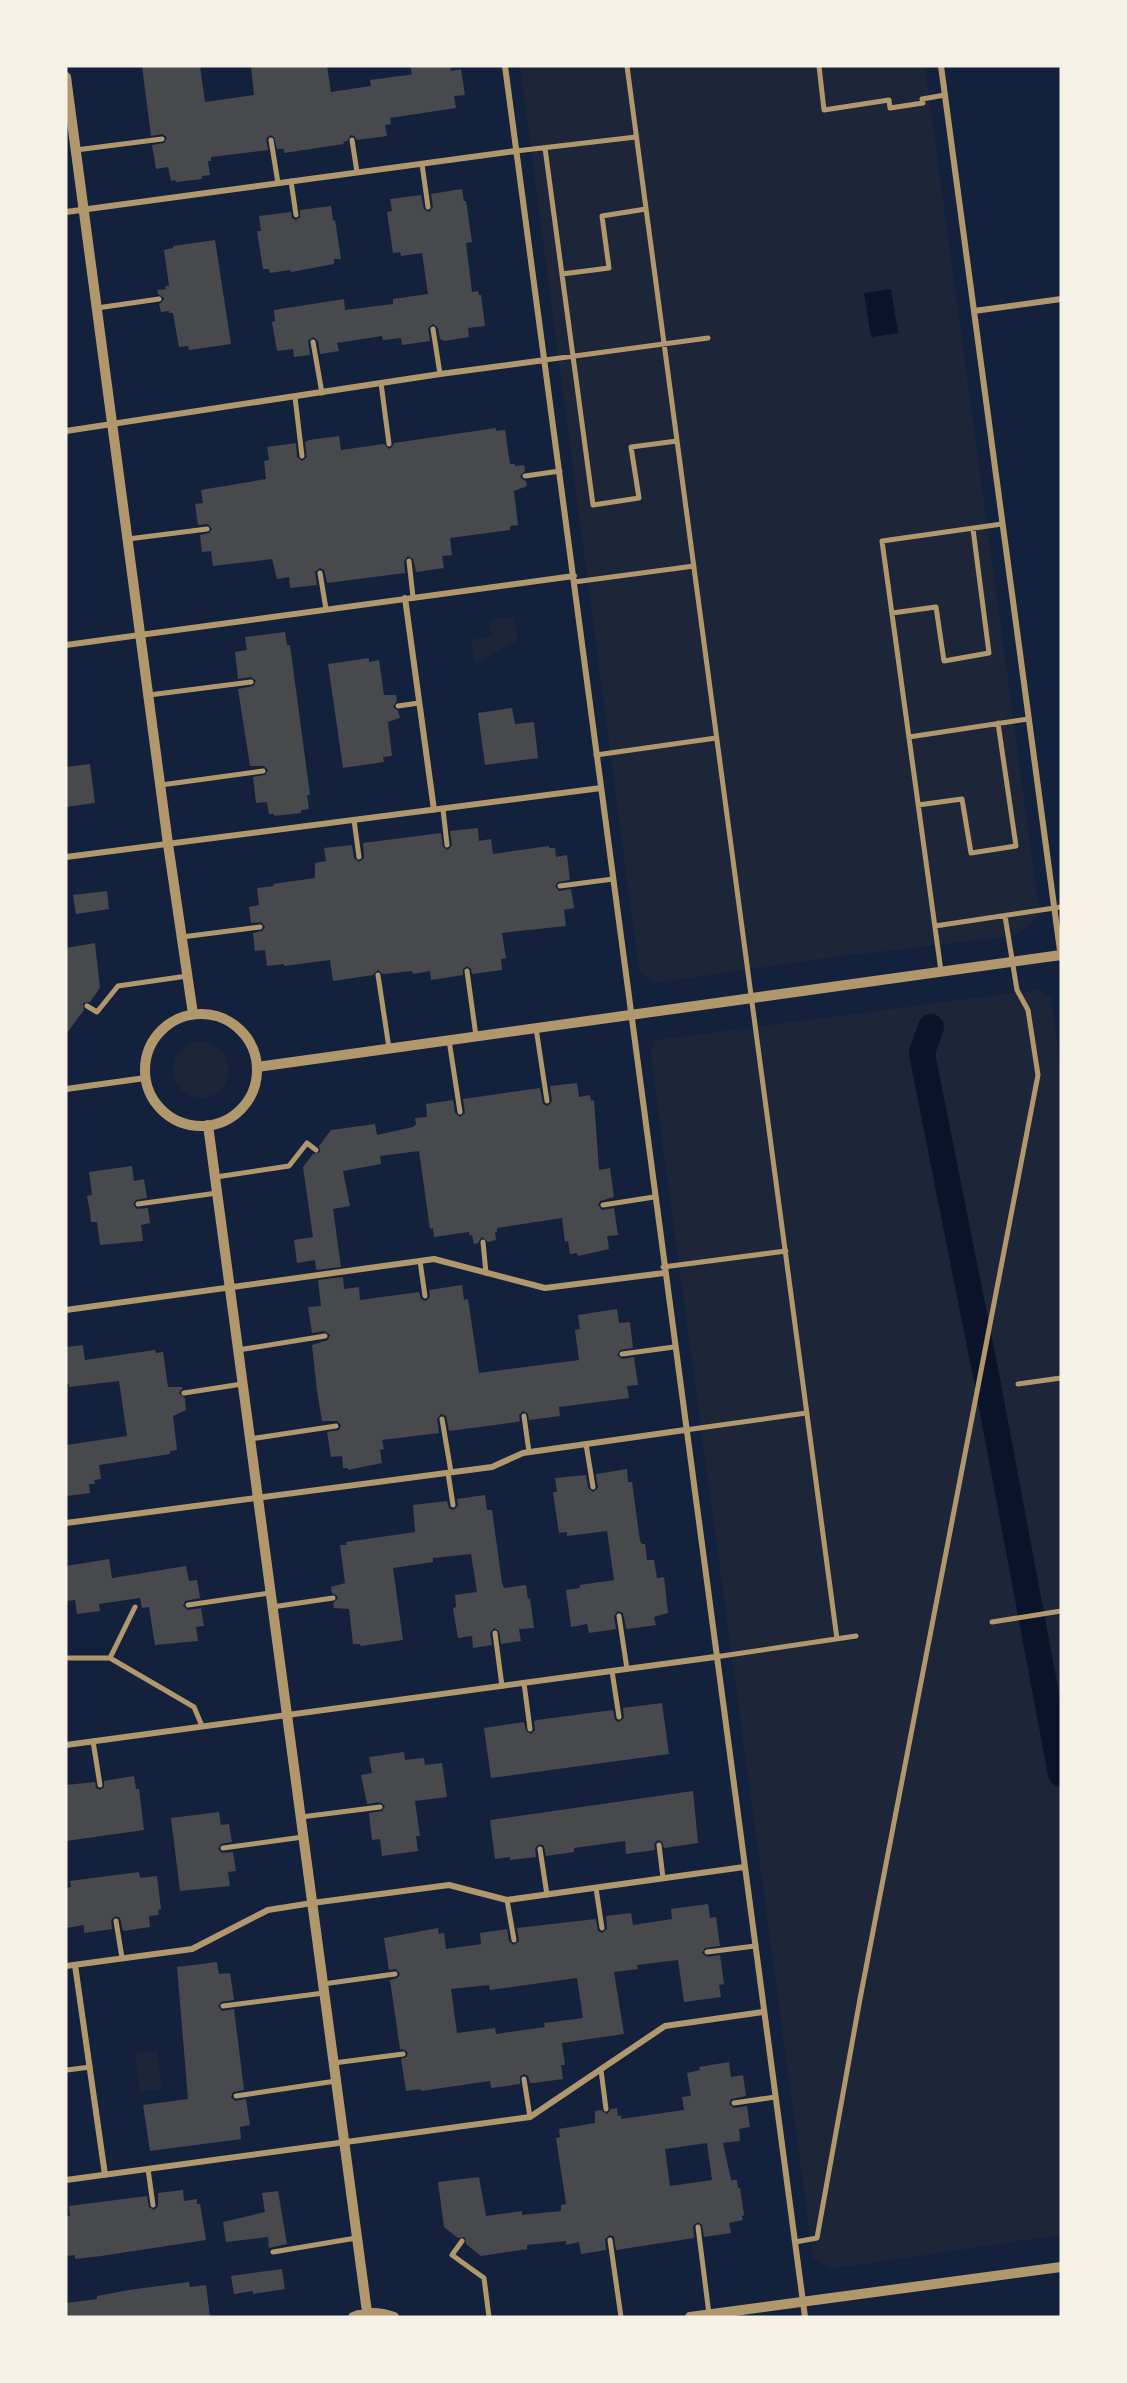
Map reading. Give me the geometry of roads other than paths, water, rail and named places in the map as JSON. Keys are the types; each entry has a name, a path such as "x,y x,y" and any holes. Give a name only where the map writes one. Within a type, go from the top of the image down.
{"street":[{"path":"504,66 560,471 715,1657 805,2317"},
{"path":"627,66 837,1639"},
{"path":"819,66 824,110 889,100 890,108 923,103 922,99 945,95"},
{"path":"258,1067 1061,956 1057,908 1028,718 941,66"},
{"path":"66,77 168,844 193,1014"},
{"path":"66,212 636,137"},
{"path":"76,150 162,139"},
{"path":"271,140 278,183"},
{"path":"352,140 357,172"},
{"path":"545,148 593,505 639,498 631,447 677,441"},
{"path":"422,164 428,207"},
{"path":"291,181 296,215"},
{"path":"562,274 609,268 602,216 646,209"},
{"path":"97,308 159,299"},
{"path":"974,311 1061,299"},
{"path":"432,329 440,374"},
{"path":"66,432 440,374 708,338"},
{"path":"313,342 322,393"},
{"path":"381,383 389,444"},
{"path":"295,397 302,456"},
{"path":"525,476 560,471"},
{"path":"941,971 882,541 1002,525"},
{"path":"128,539 207,529"},
{"path":"892,613 936,607 944,661 989,653 973,529"},
{"path":"409,561 409,598 419,704 434,810"},
{"path":"66,645 409,598 694,566"},
{"path":"320,573 326,609"},
{"path":"148,695 252,682"},
{"path":"398,706 419,704"},
{"path":"909,737 1028,718"},
{"path":"918,805 962,799 971,854 1016,846 998,723"},
{"path":"596,755 716,738"},
{"path":"161,785 263,771"},
{"path":"66,857 601,788"},
{"path":"443,809 447,845"},
{"path":"354,820 359,857"},
{"path":"560,886 613,879"},
{"path":"935,926 1057,908"},
{"path":"795,2242 817,2238 860,1999 1038,1076 1028,1010 1017,990 1005,916"},
{"path":"181,937 260,927"},
{"path":"466,971 476,1036"},
{"path":"378,975 389,1048"},
{"path":"87,1006 96,1012 117,986 187,976"},
{"path":"193,1014 218,1015 238,1027 253,1046 258,1067 255,1088 245,1105 230,1118 208,1125 194,1126 162,1111 151,1096 145,1078 145,1062 151,1044 162,1029 177,1018 193,1014"},
{"path":"536,1028 547,1101"},
{"path":"449,1040 459,1112"},
{"path":"66,1089 145,1078"},
{"path":"208,1125 367,2312"},
{"path":"215,1177 290,1166 308,1143 316,1150"},
{"path":"138,1204 217,1193"},
{"path":"603,1205 654,1197"},
{"path":"483,1242 486,1273"},
{"path":"66,1310 434,1259 545,1288 786,1251"},
{"path":"420,1261 425,1296"},
{"path":"238,1350 325,1336"},
{"path":"622,1354 674,1347"},
{"path":"1018,1384 1061,1378"},
{"path":"184,1393 242,1384"},
{"path":"66,1522 492,1467 530,1452 806,1413"},
{"path":"525,1416 530,1452"},
{"path":"442,1419 453,1505"},
{"path":"250,1439 336,1426"},
{"path":"586,1444 592,1487"},
{"path":"188,1605 270,1593"},
{"path":"272,1607 333,1598"},
{"path":"110,1658 135,1607"},
{"path":"992,1622 1061,1611"},
{"path":"619,1616 627,1669"},
{"path":"495,1633 502,1686"},
{"path":"66,1745 856,1636"},
{"path":"66,1658 110,1658 194,1707 202,1726"},
{"path":"612,1671 619,1717"},
{"path":"524,1683 530,1729"},
{"path":"93,1741 100,1785"},
{"path":"300,1817 380,1807"},
{"path":"223,1848 303,1837"},
{"path":"659,1845 663,1878"},
{"path":"540,1849 547,1895"},
{"path":"66,1966 192,1948 268,1910 312,1903 449,1885 507,1900 744,1867"},
{"path":"596,1888 602,1928"},
{"path":"507,1900 514,1940"},
{"path":"116,1921 122,1958"},
{"path":"707,1952 755,1946"},
{"path":"75,1965 105,2175"},
{"path":"223,2006 395,1974"},
{"path":"66,2180 530,2117 665,2026 763,2012"},
{"path":"333,2062 404,2054"},
{"path":"67,2070 90,2067"},
{"path":"601,2070 606,2109"},
{"path":"524,2079 530,2117"},
{"path":"236,2096 336,2081"},
{"path":"734,2103 775,2097"},
{"path":"148,2169 153,2205"},
{"path":"698,2227 709,2314"},
{"path":"273,2252 357,2238"},
{"path":"609,2240 621,2317"},
{"path":"462,2241 452,2254 484,2278 489,2317"},
{"path":"690,2317 1061,2267"},
{"path":"353,2317 367,2312 394,2317"}],"waterway":[{"path":"931,1027 922,1052 924,1064 987,1380 1061,1774"}]}
